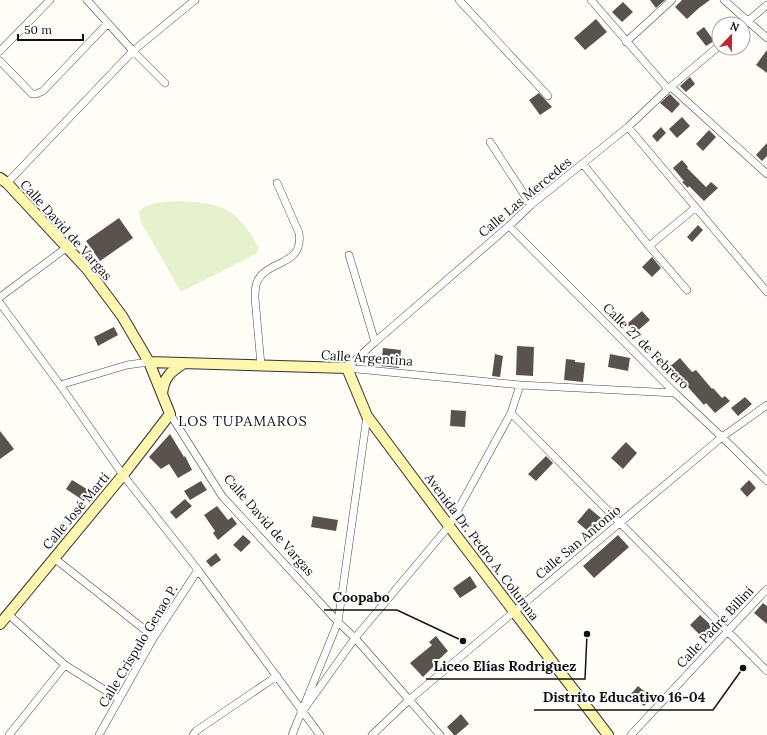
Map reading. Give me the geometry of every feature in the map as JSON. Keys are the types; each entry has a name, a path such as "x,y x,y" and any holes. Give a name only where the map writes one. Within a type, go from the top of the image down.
{"main road":[{"name":"Calle David de Vargas","path":"4,181 87,270 122,316 149,362 170,414"},
{"name":"Calle Argentina","path":"149,362 347,368"},
{"path":"162,394 163,383 170,372 184,362"},
{"name":"Avenida Dr. Pedro A. Columna","path":"347,368 367,416 608,735"},
{"name":"Calle José Martí","path":"0,624 123,475 170,414"}],"street":[{"path":"0,51 50,0"},
{"path":"87,0 133,51 165,83"},
{"path":"459,0 548,96"},
{"path":"592,0 626,42 669,88 767,174"},
{"path":"626,42 672,0"},
{"path":"724,0 739,16"},
{"path":"4,181 133,51 191,1"},
{"path":"751,19 767,5"},
{"path":"0,61 32,94 36,94 43,91 108,23"},
{"path":"751,27 767,38"},
{"name":"Calle Las Mercedes","path":"347,368 531,205 628,127 669,88 711,53"},
{"path":"628,127 767,292"},
{"path":"490,142 531,205"},
{"path":"583,164 686,290"},
{"path":"261,365 255,298 257,281 268,270 292,257 299,247 300,239 299,233 277,183"},
{"path":"649,246 695,208"},
{"name":"Calle 27 de Febrero","path":"509,226 675,393 767,481"},
{"path":"0,297 66,248"},
{"path":"349,255 375,342"},
{"path":"0,304 60,385 123,475 198,570 320,735"},
{"name":"Calle Argentina","path":"60,385 127,365 149,362"},
{"name":"Calle Argentina","path":"347,368 520,385 675,393"},
{"path":"302,712 355,638 449,526 511,413 520,385"},
{"name":"Calle San Antonio","path":"372,735 409,700 722,437 767,405"},
{"path":"511,413 767,671"},
{"name":"Calle David de Vargas","path":"170,414 222,496 338,622 355,638 440,735"},
{"path":"292,735 338,622 367,416"},
{"path":"54,558 154,637"},
{"name":"Calle Crispulo Genao P.","path":"99,735 154,637 198,570"},
{"name":"Calle Padre Billini","path":"631,735 767,589"},
{"path":"8,614 66,665 119,699"},
{"path":"9,735 66,665"},
{"path":"193,735 196,731 277,676"}],"green space":[{"path":"179,201 218,206 227,210 243,224 251,235 259,248 256,254 181,292 141,222 139,212 143,208 152,204"}],"building":[{"path":"650,0 665,0 656,8"},
{"path":"682,0 710,0 687,19 675,7"},
{"path":"623,2 633,12 622,22 612,12"},
{"path":"596,19 607,32 585,50 574,38"},
{"path":"704,27 711,37 711,43 706,46 696,33"},
{"path":"767,50 767,73 756,65"},
{"path":"690,77 695,84 686,92 680,86"},
{"path":"539,93 552,107 540,115 529,100"},
{"path":"670,94 680,104 672,113 660,103"},
{"path":"682,117 690,126 677,138 669,129"},
{"path":"661,127 666,133 657,142 652,136"},
{"path":"709,130 716,137 703,151 696,144"},
{"path":"767,143 767,156 762,161 756,155"},
{"path":"682,160 688,167 687,168 706,187 711,182 718,188 704,201 689,186 688,188 682,182 684,181 673,168"},
{"path":"119,218 133,238 100,261 86,241"},
{"path":"698,225 703,230 692,242 687,237"},
{"path":"652,257 661,268 652,277 642,267"},
{"path":"642,311 650,320 635,333 627,324"},
{"path":"114,327 118,335 98,346 94,337"},
{"path":"517,346 534,347 533,376 516,375"},
{"path":"383,348 401,350 399,368 381,366"},
{"path":"495,354 503,356 500,377 492,376"},
{"path":"610,354 630,358 628,371 608,367"},
{"path":"680,358 692,372 696,370 712,389 713,388 722,398 725,396 730,401 715,413 706,403 704,405 679,377 677,379 668,368"},
{"path":"566,359 585,363 583,382 564,380"},
{"path":"745,397 752,404 738,416 731,408"},
{"path":"451,410 466,411 465,427 450,426"},
{"path":"0,431 14,449 0,459"},
{"path":"170,434 184,457 185,456 192,470 178,478 169,464 161,469 149,457"},
{"path":"626,442 637,453 623,469 611,458"},
{"path":"546,456 553,463 536,481 528,474"},
{"path":"72,480 90,491 84,501 66,489"},
{"path":"749,480 756,488 747,497 740,489"},
{"path":"201,481 207,490 190,500 184,491"},
{"path":"185,499 192,506 176,519 170,512"},
{"path":"217,506 228,520 232,517 237,524 218,540 213,533 215,531 204,515"},
{"path":"589,508 601,518 589,532 577,522"},
{"path":"313,516 338,520 336,531 311,527"},
{"path":"243,535 251,542 241,552 233,545"},
{"path":"618,535 629,547 594,578 583,566"},
{"path":"216,553 221,560 211,567 206,561"},
{"path":"470,576 477,587 460,598 453,588"},
{"path":"763,603 767,606 767,624 754,613"},
{"path":"700,615 713,627 702,637 690,625"},
{"path":"436,636 448,651 423,677 410,663 432,645 429,642"},
{"path":"638,686 652,698 644,706 631,694"},
{"path":"461,714 469,724 454,735 447,727"}],"place":[{"name":"Liceo Elías Rodriguez","path":"587,634"},
{"name":"Coopabo","path":"463,641"},
{"name":"Distrito Educativo 16-04","path":"743,668"}],"district":[{"name":"LOS TUPAMAROS","path":"243,421"}]}
